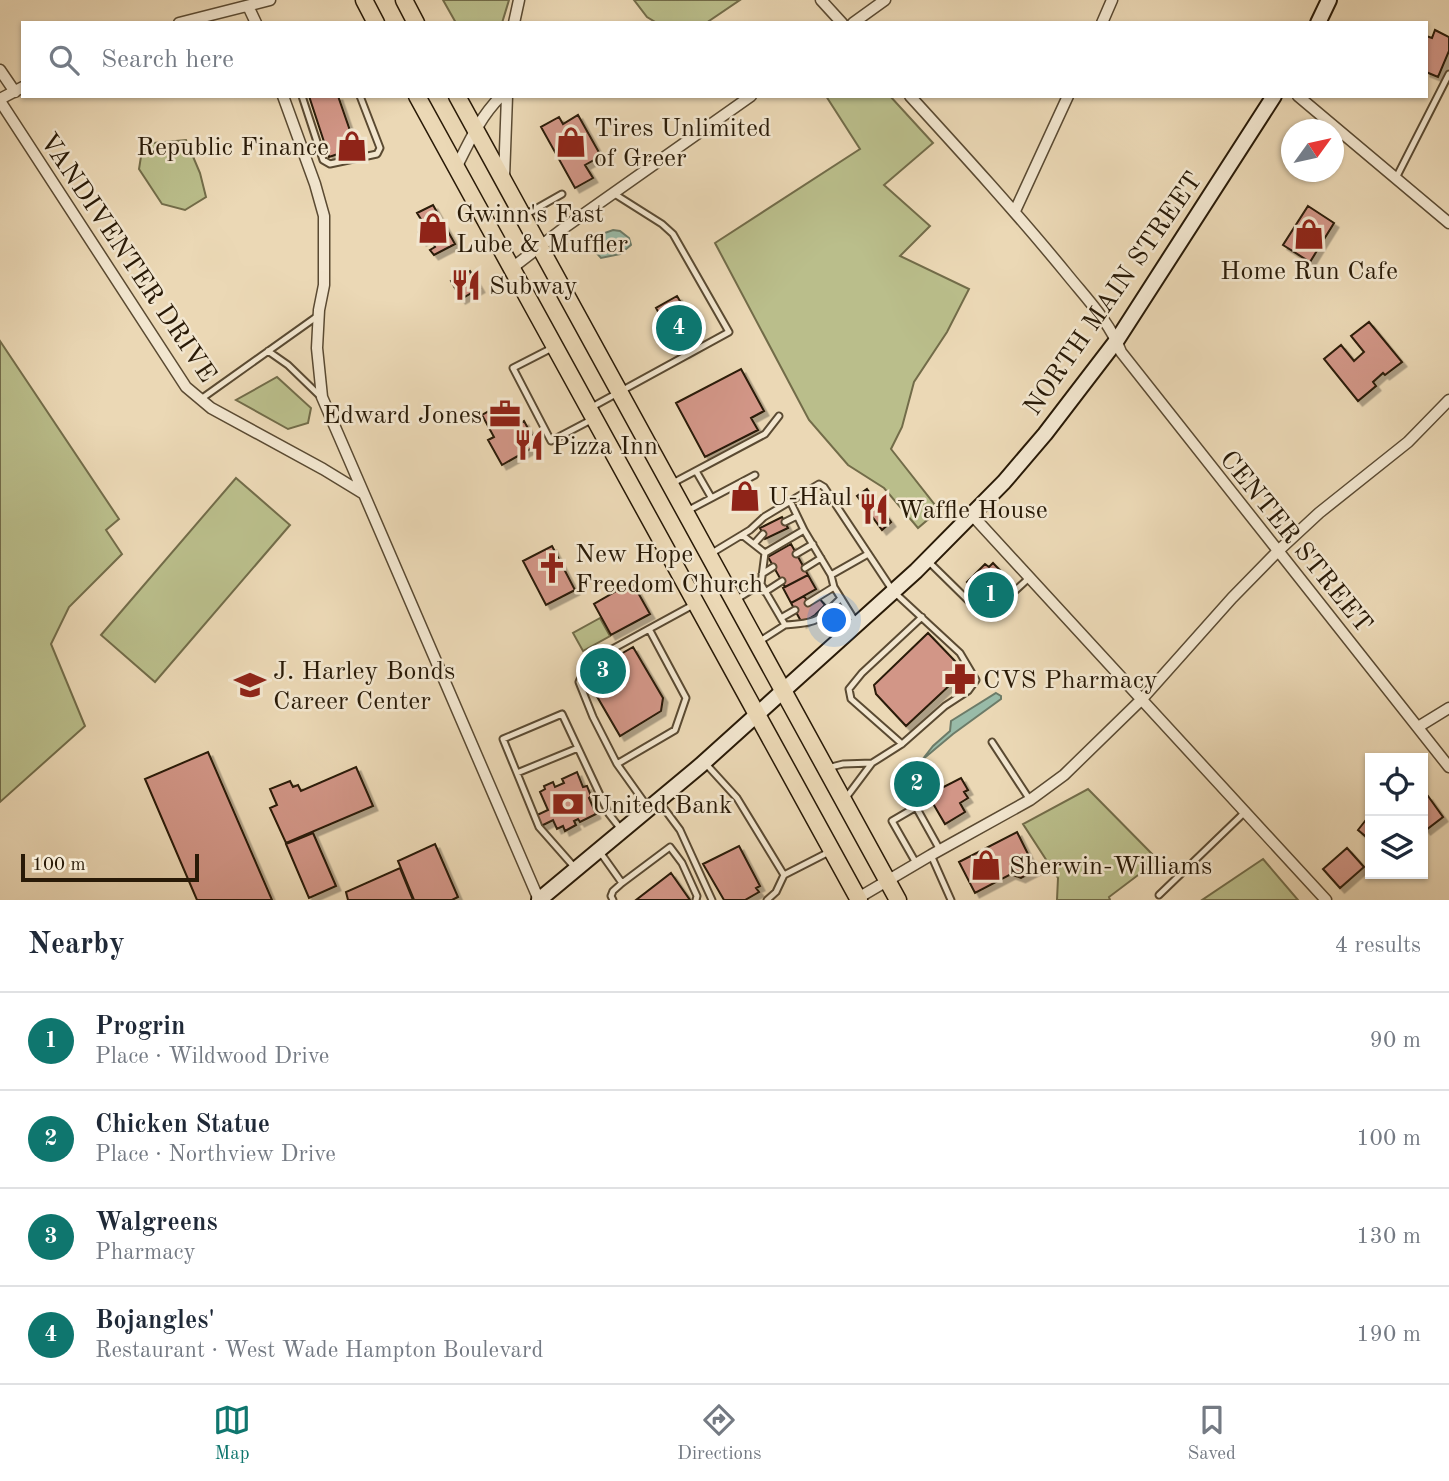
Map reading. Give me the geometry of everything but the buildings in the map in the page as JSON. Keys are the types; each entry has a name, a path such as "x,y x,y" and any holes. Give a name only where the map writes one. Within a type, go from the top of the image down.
{"main road":[{"path":"364,0 375,21"},
{"path":"404,0 415,21"},
{"path":"1319,21 1329,0"},
{"path":"417,98 858,899"},
{"path":"458,98 898,900"},
{"name":"NORTH MAIN STREET","path":"539,900 757,715 972,515 1045,434 1116,340 1273,98"}],"street":[{"path":"187,21 271,0"},
{"path":"514,21 519,0"},
{"path":"821,0 840,21"},
{"path":"856,21 885,0"},
{"path":"1103,21 1112,0"},
{"path":"248,6 255,21"},
{"path":"0,70 19,90 0,100"},
{"path":"284,98 324,216 324,285 317,348 322,397 539,900"},
{"path":"456,168 475,129 499,98"},
{"path":"504,183 507,98"},
{"path":"512,268 748,98"},
{"name":"CENTER STREET","path":"912,98 1015,211 1103,318 1121,352 1449,767"},
{"path":"1015,211 1067,98"},
{"path":"1300,98 1449,223"},
{"name":"VANDIVENTER DRIVE","path":"0,100 177,374 200,400 364,495"},
{"path":"858,899 935,852 1030,800 1064,775 1142,699 1231,598 1278,551 1319,513 1408,442 1449,400"},
{"path":"972,515 1326,900"},
{"path":"1418,727 1449,708"}],"lane":[{"path":"1396,178 1449,75"},
{"path":"303,98 323,160 330,164 377,154 380,148 361,98"},
{"path":"554,346 513,368 551,441 620,392 729,332 673,234 613,193"},
{"path":"523,216 562,194"},
{"path":"200,400 319,315"},
{"path":"268,351 288,365 322,397"},
{"path":"670,484 765,434 779,416"},
{"path":"696,471 711,497"},
{"path":"685,512 755,475"},
{"path":"709,555 742,535 764,517 819,484 824,487 893,591 960,653 976,680 968,691 945,706 902,744 872,763 844,800"},
{"path":"790,501 831,575 834,587 857,624"},
{"path":"785,522 797,516"},
{"path":"765,553 804,530"},
{"path":"754,544 763,534"},
{"path":"742,535 765,553"},
{"path":"796,554 813,544"},
{"path":"765,553 761,584 785,625"},
{"path":"831,575 868,554"},
{"path":"804,568 821,558"},
{"path":"927,559 983,615 991,613 1029,578"},
{"path":"762,575 773,567"},
{"path":"765,592 782,581"},
{"path":"734,600 761,584"},
{"path":"808,603 834,587"},
{"path":"757,642 785,625 809,624 822,617 841,598"},
{"path":"696,604 587,663 579,682 617,764 653,805 680,830 712,900"},
{"path":"781,618 795,610"},
{"path":"902,744 851,699 849,689 862,673 922,617"},
{"path":"617,764 675,730 685,698 649,629"},
{"path":"576,869 539,827 503,740 562,714 610,814 622,831"},
{"path":"992,742 1030,800"},
{"path":"517,773 578,748"},
{"path":"704,762 737,798 784,875"},
{"path":"826,768 843,764 872,763"},
{"path":"916,863 892,821 916,807 951,900"},
{"path":"1159,895 1246,811"},
{"path":"612,898 613,891 622,883 670,847 681,863 696,900"},
{"path":"599,850 622,883"},
{"path":"767,900 776,892 784,875 832,851"}],"shaded area":[{"path":"443,0 509,0 503,21 455,21"},
{"path":"634,0 740,0 709,21 654,21 647,17"},
{"path":"827,98 892,98 933,143 884,185 930,226 900,256 969,289 947,332 914,382 902,427 891,449 939,510 918,528 884,488 848,465 809,420 715,243 860,149"},
{"path":"186,140 200,173 206,197 185,210 162,204 139,169 143,144"},
{"path":"613,230 620,231 629,238 631,245 620,254 601,258 593,249 593,241 599,235"},
{"path":"0,341 119,519 106,530 122,554 69,607 51,644 85,726 0,802"},
{"path":"277,377 311,408 308,423 288,429 236,400"},
{"path":"236,478 290,525 155,682 101,635"},
{"path":"600,618 610,636 583,651 573,633"},
{"path":"996,693 1001,699 922,760 950,731 951,721"},
{"path":"1088,789 1158,860 1109,897 1110,900 1057,900 1058,878 1023,824"},
{"path":"1263,859 1298,900 1202,900"}],"place":[{"name":"Tires Unlimited of Greer","path":"571,142"},
{"name":"Republic Finance","path":"352,146"},
{"name":"Gwinn's Fast Lube & Muffler","path":"433,228"},
{"name":"Home Run Cafe","path":"1309,234"},
{"name":"Subway","path":"466,285"},
{"name":"Bojangles'","path":"679,328"},
{"name":"Edward Jones","path":"505,414"},
{"name":"Pizza Inn","path":"529,445"},
{"name":"U-Haul","path":"745,496"},
{"name":"Waffle House","path":"874,509"},
{"name":"New Hope Freedom Church","path":"552,568"},
{"name":"Progrin","path":"991,595"},
{"name":"Walgreens","path":"603,671"},
{"name":"CVS Pharmacy","path":"960,679"},
{"name":"J. Harley Bonds Career Center","path":"250,685"},
{"name":"Chicken Statue","path":"917,784"},
{"name":"United Bank","path":"568,804"},
{"name":"Sherwin-Williams","path":"986,865"}]}
